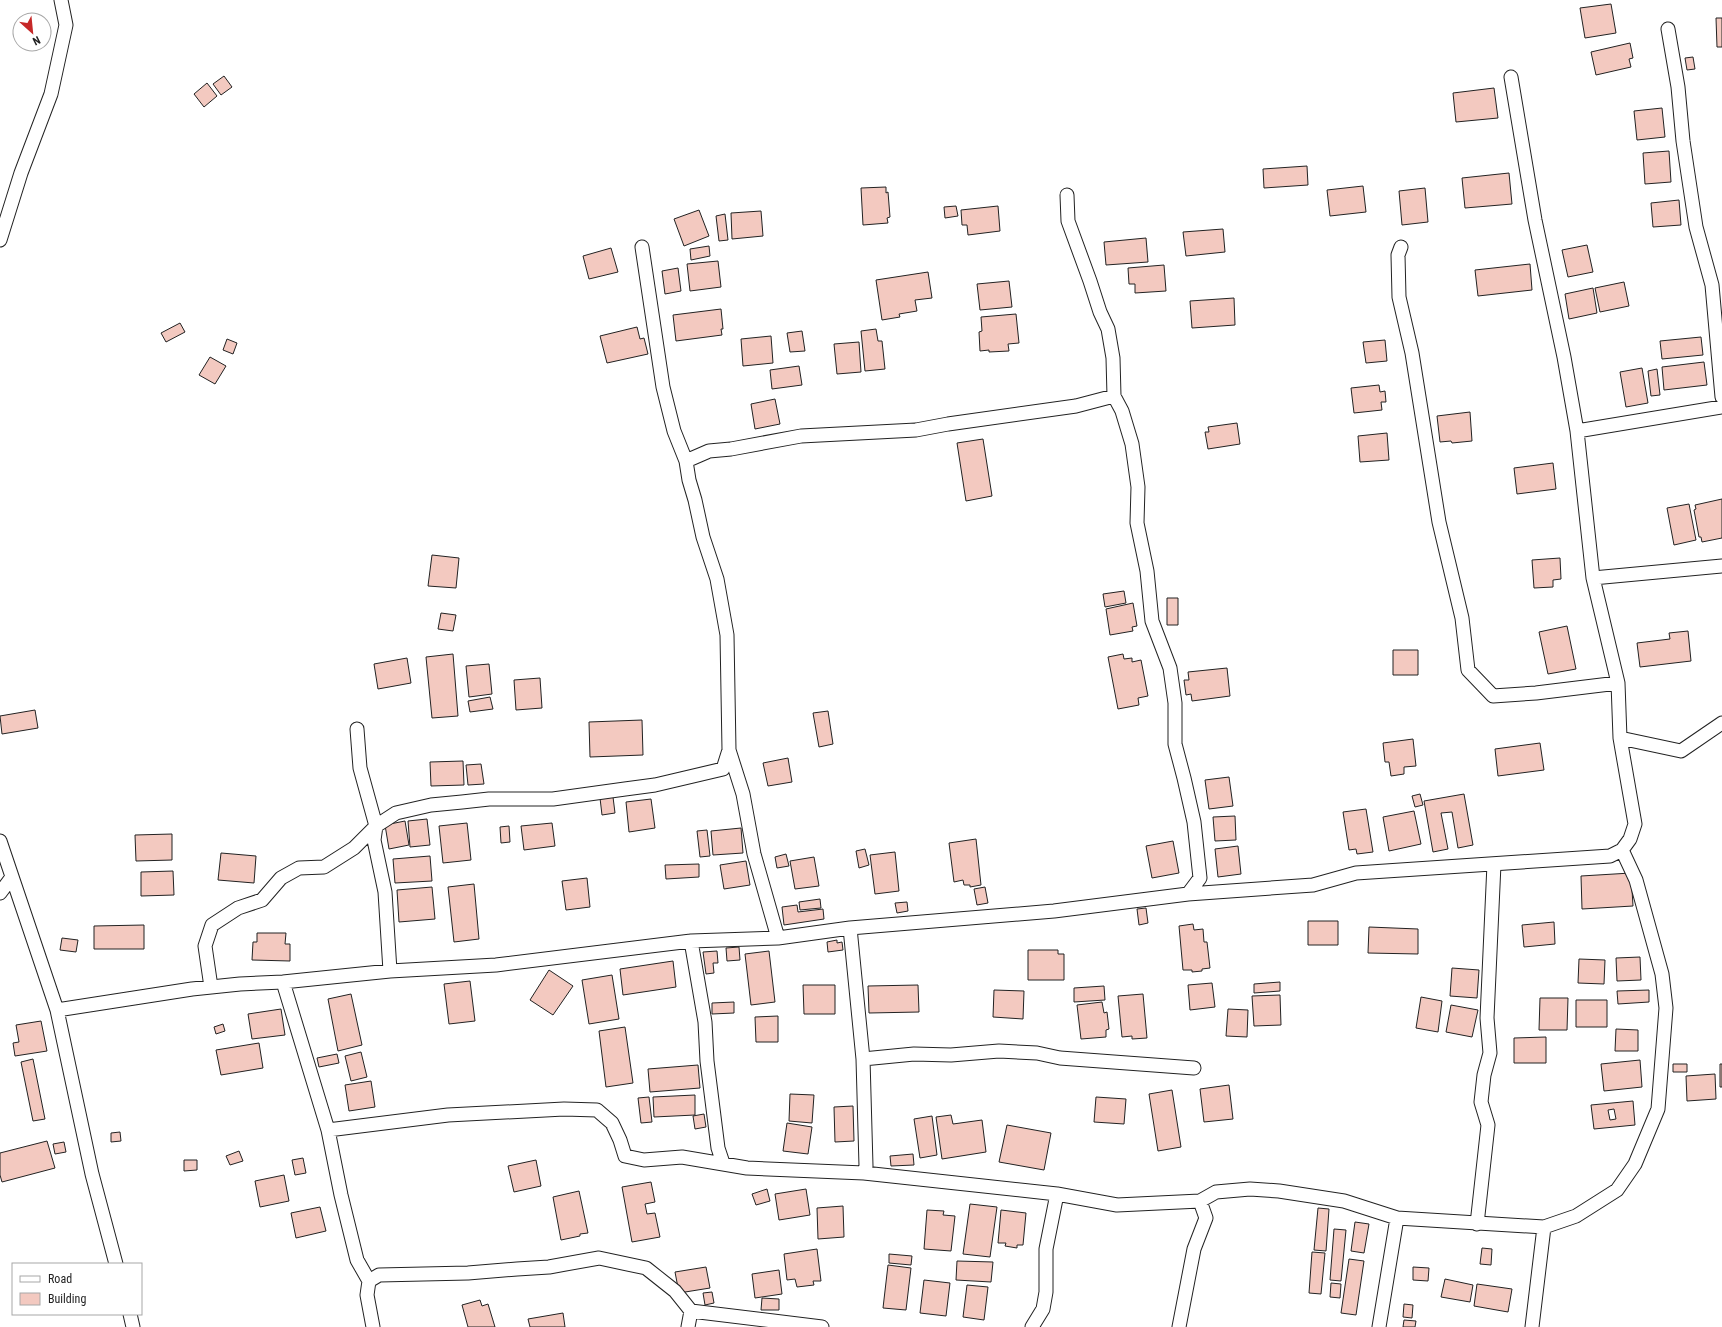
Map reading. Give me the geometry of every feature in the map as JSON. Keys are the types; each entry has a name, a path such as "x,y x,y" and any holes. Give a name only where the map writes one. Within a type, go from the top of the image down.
{"street":[{"path":"0,240 21,173 51,94 66,25 60,0"},
{"path":"1668,29 1678,86 1683,141 1696,227 1712,285 1722,397"},
{"path":"57,1010 211,987 283,982 390,971 496,965 691,941 778,938 850,928 1054,911 1188,894 1313,885 1356,873 1610,856 1622,850 1630,839 1635,824 1620,738 1618,683 1592,578 1577,431 1564,357 1535,220 1511,77"},
{"path":"1067,195 1068,221 1100,312 1108,329 1113,358 1114,396 1122,411 1132,444 1138,487 1137,524 1147,571 1152,621 1170,668 1175,703 1175,744 1194,822 1200,878 1188,894"},
{"path":"642,247 663,387 674,431 686,461 689,480 703,537 717,579 727,635 729,750 743,794 754,854 778,938"},
{"path":"1401,247 1398,255 1400,297 1412,353 1439,522 1462,618 1468,670 1494,696 1536,693 1618,683"},
{"path":"686,461 709,451 731,449 801,436 916,430 1076,406 1114,396"},
{"path":"1577,431 1604,425 1722,407"},
{"path":"1592,578 1722,566"},
{"path":"1620,738 1681,751 1722,723"},
{"path":"357,729 360,768 376,826 374,840 385,892 390,971"},
{"path":"211,987 205,946 212,925 238,908 262,900 281,878 299,868 324,867 354,848 376,826 396,813 431,805 489,799 553,799 655,785 723,769 729,750"},
{"path":"0,841 57,1010 92,1174 116,1263"},
{"path":"328,1130 448,1115 564,1109 597,1110 612,1123 620,1140 625,1156 644,1160 682,1157 747,1168 864,1173 1057,1194 1117,1205 1200,1201 1216,1192 1250,1189 1279,1191 1344,1201 1397,1218 1544,1227 1576,1216 1617,1190 1636,1164 1658,1109 1666,1008 1662,974 1636,880 1622,850"},
{"path":"1477,1224 1488,1125 1481,1102 1484,1075 1490,1053 1487,1018 1494,864"},
{"path":"0,893 12,877"},
{"path":"850,928 863,1059 866,1166 864,1173"},
{"path":"691,941 705,1022 707,1061 718,1148 724,1163"},
{"path":"283,982 328,1130 341,1195 357,1260 369,1281 367,1295 373,1327"},
{"path":"863,1059 914,1054 936,1056 999,1051 1037,1053 1060,1058 1194,1068"},
{"path":"1032,1327 1043,1309 1046,1292 1046,1249 1057,1194"},
{"path":"1179,1327 1194,1249 1206,1218 1200,1201"},
{"path":"1379,1327 1397,1218"},
{"path":"1532,1327 1544,1227"},
{"path":"369,1281 379,1275 468,1273 549,1267 598,1258 646,1268 675,1291 691,1311 822,1327"},
{"path":"688,1327 691,1311"},
{"path":"130,1315 133,1327"}],"building":[{"path":"1611,4 1616,33 1585,38 1580,8"},
{"path":"1716,18 1722,18 1722,47 1717,47"},
{"path":"1630,43 1633,58 1629,59 1631,67 1596,75 1591,52"},
{"path":"1693,57 1695,69 1687,70 1685,58"},
{"path":"224,76 232,87 221,95 213,84"},
{"path":"207,83 217,96 204,107 194,94"},
{"path":"1494,88 1498,118 1456,122 1453,93"},
{"path":"1662,108 1665,137 1637,140 1634,111"},
{"path":"1669,151 1671,182 1645,184 1643,153"},
{"path":"1307,166 1308,185 1264,188 1263,169"},
{"path":"1509,173 1512,204 1465,208 1462,178"},
{"path":"1363,186 1366,212 1330,216 1327,190"},
{"path":"886,187 886,193 888,192 890,217 887,218 888,223 863,225 861,188"},
{"path":"1425,188 1428,222 1402,225 1399,191"},
{"path":"1679,200 1681,225 1653,227 1651,203"},
{"path":"956,206 958,216 945,218 944,207"},
{"path":"998,206 1000,231 968,235 967,225 962,225 961,210"},
{"path":"699,210 709,236 684,246 674,219"},
{"path":"761,211 763,236 732,239 731,213"},
{"path":"725,214 728,240 719,241 716,216"},
{"path":"1223,229 1225,252 1186,256 1183,232"},
{"path":"1146,238 1148,262 1106,265 1104,242"},
{"path":"1587,245 1593,272 1568,277 1562,250"},
{"path":"709,246 710,256 691,260 690,249"},
{"path":"611,248 618,272 589,279 583,256"},
{"path":"718,261 721,287 690,291 687,264"},
{"path":"1530,264 1532,290 1478,296 1475,270"},
{"path":"1164,265 1166,291 1135,293 1135,284 1129,284 1128,268"},
{"path":"678,268 681,291 665,294 662,271"},
{"path":"928,272 932,298 915,300 917,311 899,314 900,317 882,320 876,280"},
{"path":"1009,281 1012,307 980,310 977,284"},
{"path":"1624,282 1629,306 1600,312 1595,288"},
{"path":"1593,288 1597,313 1569,319 1565,294"},
{"path":"1234,298 1235,325 1192,328 1190,301"},
{"path":"721,309 723,329 721,329 722,335 676,341 673,315"},
{"path":"1016,314 1019,343 1008,344 1009,351 980,351 979,332 982,331 981,317"},
{"path":"180,323 185,332 166,342 161,333"},
{"path":"637,327 640,339 644,338 648,354 607,363 600,336"},
{"path":"876,329 878,341 882,341 885,369 865,371 861,331"},
{"path":"802,331 805,351 790,352 787,333"},
{"path":"771,336 773,363 743,366 741,339"},
{"path":"1701,337 1703,355 1662,359 1660,341"},
{"path":"227,339 237,343 233,354 223,350"},
{"path":"1385,340 1387,361 1366,363 1363,342"},
{"path":"859,342 861,372 837,374 834,344"},
{"path":"210,357 226,366 215,384 199,375"},
{"path":"1704,362 1707,385 1664,390 1662,367"},
{"path":"799,366 802,385 772,389 770,370"},
{"path":"1642,368 1648,403 1626,407 1620,372"},
{"path":"1657,369 1660,395 1651,396 1648,371"},
{"path":"1379,385 1380,392 1385,391 1386,402 1381,402 1382,410 1354,413 1351,388"},
{"path":"775,399 780,424 755,429 751,404"},
{"path":"1470,412 1472,441 1452,443 1451,441 1440,442 1437,416"},
{"path":"1237,423 1240,444 1208,449 1205,432 1209,432 1208,427"},
{"path":"1387,433 1389,460 1360,462 1358,436"},
{"path":"983,439 992,496 966,501 957,443"},
{"path":"1553,463 1556,489 1517,494 1514,468"},
{"path":"1722,499 1722,538 1702,542 1701,537 1699,537 1694,510 1696,509 1695,505"},
{"path":"1689,504 1696,540 1674,545 1667,508"},
{"path":"432,555 459,558 456,588 428,586"},
{"path":"1560,558 1561,579 1553,580 1553,587 1534,588 1532,560"},
{"path":"1124,591 1126,603 1105,607 1103,594"},
{"path":"1167,598 1178,598 1178,625 1167,625"},
{"path":"1133,603 1137,626 1132,627 1133,631 1110,635 1106,609"},
{"path":"441,613 456,615 453,631 438,629"},
{"path":"1567,626 1576,669 1548,674 1539,632"},
{"path":"1688,631 1691,661 1640,667 1637,643 1670,639 1669,633"},
{"path":"1393,650 1418,650 1418,675 1393,675"},
{"path":"453,654 458,716 432,718 426,657"},
{"path":"1123,654 1124,659 1132,658 1132,662 1141,660 1148,696 1138,698 1139,705 1118,709 1108,657"},
{"path":"407,658 411,683 378,689 374,664"},
{"path":"489,664 492,694 469,697 466,666"},
{"path":"1227,668 1230,696 1192,701 1191,694 1186,695 1184,680 1189,680 1188,672"},
{"path":"540,678 542,708 516,710 514,680"},
{"path":"490,697 493,709 470,712 468,701"},
{"path":"35,710 38,728 2,734 0,716"},
{"path":"828,711 833,744 819,747 813,713"},
{"path":"642,720 643,755 590,757 589,722"},
{"path":"1413,739 1416,766 1404,767 1404,774 1391,776 1389,762 1385,762 1383,743"},
{"path":"1540,743 1544,770 1498,776 1495,749"},
{"path":"788,758 792,782 768,786 763,763"},
{"path":"463,761 464,785 431,786 430,762"},
{"path":"481,764 484,784 468,785 466,765"},
{"path":"1229,777 1233,806 1209,809 1205,780"},
{"path":"1420,794 1423,805 1415,807 1412,796"},
{"path":"1464,794 1473,845 1458,848 1452,812 1441,813 1448,849 1433,852 1424,801"},
{"path":"613,797 615,813 602,815 600,798"},
{"path":"651,799 655,828 629,832 626,802"},
{"path":"1366,809 1373,852 1357,854 1356,849 1349,850 1343,812"},
{"path":"1414,811 1421,844 1389,851 1383,817"},
{"path":"1235,816 1236,840 1215,841 1213,817"},
{"path":"427,819 430,845 410,847 408,821"},
{"path":"405,821 409,845 389,849 385,825"},
{"path":"467,823 471,860 443,863 439,826"},
{"path":"552,823 555,846 524,850 521,826"},
{"path":"509,826 510,842 501,843 500,827"},
{"path":"741,828 743,853 713,855 711,831"},
{"path":"707,830 710,856 700,857 697,831"},
{"path":"172,834 172,860 136,861 135,835"},
{"path":"976,839 981,885 970,887 970,885 964,885 963,880 954,882 949,843"},
{"path":"1173,841 1179,873 1152,878 1146,846"},
{"path":"1238,846 1241,874 1218,877 1215,849"},
{"path":"865,849 869,865 859,868 856,851"},
{"path":"895,852 899,891 875,894 870,855"},
{"path":"221,853 256,856 254,883 218,880"},
{"path":"786,854 789,866 777,868 775,857"},
{"path":"430,856 432,881 395,883 393,859"},
{"path":"814,857 819,886 795,889 790,861"},
{"path":"746,861 750,885 724,889 720,865"},
{"path":"699,864 699,877 666,879 665,865"},
{"path":"173,871 174,895 141,896 141,872"},
{"path":"1631,873 1633,906 1582,909 1581,876"},
{"path":"587,878 590,907 566,910 562,881"},
{"path":"474,884 479,939 454,942 448,887"},
{"path":"432,887 435,919 399,922 397,890"},
{"path":"985,887 988,903 977,905 974,889"},
{"path":"820,899 821,908 800,910 799,902"},
{"path":"907,902 908,911 897,913 895,903"},
{"path":"797,905 798,912 823,909 824,919 784,925 782,907"},
{"path":"1146,908 1148,923 1139,925 1137,909"},
{"path":"1308,921 1338,921 1338,945 1308,945"},
{"path":"1554,922 1555,944 1524,947 1522,925"},
{"path":"1193,924 1194,930 1203,929 1204,942 1207,942 1210,968 1192,972 1192,970 1183,970 1179,926"},
{"path":"144,925 144,949 94,949 94,926"},
{"path":"1369,927 1418,929 1418,954 1368,953"},
{"path":"257,933 286,933 285,944 290,944 290,961 252,960 253,942 257,942"},
{"path":"62,938 78,940 76,952 60,950"},
{"path":"837,940 837,943 842,942 843,950 828,952 827,942"},
{"path":"739,947 740,960 727,961 726,948"},
{"path":"1028,950 1058,950 1058,954 1064,954 1064,980 1028,980"},
{"path":"717,951 718,963 713,963 714,973 706,974 703,952"},
{"path":"769,951 775,1002 751,1005 745,954"},
{"path":"1640,957 1641,980 1617,981 1616,958"},
{"path":"1579,959 1605,960 1604,984 1578,983"},
{"path":"673,961 676,987 623,995 620,969"},
{"path":"1452,968 1479,970 1477,998 1450,996"},
{"path":"549,970 573,986 553,1015 530,1000"},
{"path":"612,975 619,1019 589,1024 582,980"},
{"path":"470,981 475,1021 449,1024 444,984"},
{"path":"1280,982 1280,991 1254,993 1254,984"},
{"path":"1212,983 1215,1007 1190,1010 1188,985"},
{"path":"803,985 835,985 835,1014 804,1014"},
{"path":"918,985 919,1012 869,1013 868,986"},
{"path":"1104,986 1105,1000 1074,1002 1074,988"},
{"path":"994,990 1024,991 1023,1019 993,1017"},
{"path":"1649,990 1649,1002 1618,1004 1617,991"},
{"path":"351,994 362,1045 338,1051 328,999"},
{"path":"1143,994 1147,1038 1132,1039 1132,1036 1122,1037 1118,996"},
{"path":"1280,995 1281,1025 1254,1026 1252,996"},
{"path":"1421,997 1442,1001 1438,1032 1416,1028"},
{"path":"1540,998 1568,998 1567,1030 1539,1030"},
{"path":"1576,1000 1607,1000 1607,1027 1576,1027"},
{"path":"734,1002 734,1013 712,1014 712,1003"},
{"path":"1102,1002 1104,1013 1107,1012 1109,1029 1106,1030 1106,1037 1081,1039 1077,1005"},
{"path":"1451,1005 1478,1010 1472,1037 1446,1032"},
{"path":"281,1009 285,1035 252,1039 248,1014"},
{"path":"1228,1009 1248,1010 1247,1037 1226,1036"},
{"path":"778,1016 778,1042 756,1042 755,1017"},
{"path":"41,1021 47,1051 15,1056 13,1043 19,1042 16,1025"},
{"path":"223,1024 225,1031 216,1034 214,1027"},
{"path":"625,1027 633,1083 606,1087 599,1031"},
{"path":"1616,1029 1638,1030 1638,1051 1615,1051"},
{"path":"1546,1037 1546,1063 1514,1063 1514,1038"},
{"path":"259,1043 263,1068 221,1075 216,1050"},
{"path":"361,1052 367,1077 351,1081 345,1056"},
{"path":"337,1054 339,1063 319,1067 317,1058"},
{"path":"33,1059 45,1119 33,1121 21,1062"},
{"path":"1640,1060 1642,1087 1604,1091 1601,1064"},
{"path":"1673,1064 1687,1064 1687,1072 1673,1072"},
{"path":"1720,1064 1722,1064 1722,1087 1720,1087"},
{"path":"698,1065 700,1088 650,1092 648,1069"},
{"path":"1715,1074 1716,1099 1687,1101 1686,1076"},
{"path":"371,1081 375,1107 349,1111 345,1085"},
{"path":"1229,1085 1233,1119 1204,1122 1200,1089"},
{"path":"1172,1090 1181,1147 1158,1151 1149,1094"},
{"path":"790,1094 814,1095 812,1123 789,1121"},
{"path":"695,1095 695,1115 654,1117 653,1097"},
{"path":"649,1097 652,1122 641,1123 638,1098"},
{"path":"1096,1097 1126,1099 1124,1124 1094,1122"},
{"path":"1633,1101 1635,1125 1594,1129 1591,1105","holes":["1614,1109 1616,1119 1610,1120 1608,1110"]},
{"path":"853,1106 854,1141 835,1142 834,1107"},
{"path":"704,1114 706,1127 695,1129 693,1116"},
{"path":"951,1115 953,1124 982,1120 986,1152 942,1159 936,1117"},
{"path":"932,1116 937,1155 920,1158 914,1119"},
{"path":"787,1123 812,1127 808,1154 783,1151"},
{"path":"1007,1125 1051,1133 1044,1170 999,1162"},
{"path":"120,1132 121,1141 111,1142 111,1133"},
{"path":"47,1141 55,1168 2,1182 0,1175 0,1153"},
{"path":"64,1142 66,1152 55,1154 53,1144"},
{"path":"239,1151 243,1161 230,1165 226,1156"},
{"path":"913,1154 914,1165 891,1166 890,1156"},
{"path":"303,1158 306,1173 295,1175 292,1160"},
{"path":"184,1160 197,1160 197,1170 184,1171"},
{"path":"536,1160 541,1186 514,1192 508,1166"},
{"path":"284,1175 289,1201 260,1207 255,1181"},
{"path":"651,1182 655,1202 645,1204 647,1214 655,1213 660,1237 632,1242 622,1187"},
{"path":"767,1189 770,1201 756,1205 752,1194"},
{"path":"806,1189 810,1215 779,1220 775,1194"},
{"path":"579,1191 588,1233 561,1240 553,1197"},
{"path":"970,1204 997,1207 990,1257 963,1254"},
{"path":"843,1206 844,1237 818,1239 817,1208"},
{"path":"320,1207 326,1231 296,1238 291,1213"},
{"path":"1318,1208 1329,1209 1326,1251 1314,1250"},
{"path":"927,1210 944,1211 943,1215 955,1216 951,1251 924,1249"},
{"path":"1001,1210 1026,1213 1023,1245 1017,1245 1017,1248 1005,1246 1006,1243 998,1243"},
{"path":"1355,1222 1369,1224 1364,1253 1351,1251"},
{"path":"1334,1229 1346,1230 1341,1281 1330,1280"},
{"path":"1482,1248 1492,1249 1491,1265 1480,1264"},
{"path":"817,1249 821,1281 813,1281 814,1285 797,1287 795,1279 787,1280 784,1254"},
{"path":"1312,1252 1325,1253 1321,1294 1309,1293"},
{"path":"889,1254 912,1256 911,1265 889,1263"},
{"path":"1349,1259 1364,1261 1356,1315 1341,1313"},
{"path":"957,1261 993,1262 991,1282 956,1280"},
{"path":"888,1265 911,1268 906,1310 883,1308"},
{"path":"706,1267 710,1288 679,1293 675,1272"},
{"path":"1413,1267 1429,1268 1428,1281 1413,1280"},
{"path":"779,1270 782,1294 755,1298 752,1274"},
{"path":"1445,1279 1473,1285 1470,1302 1441,1297"},
{"path":"924,1280 950,1283 946,1316 920,1313"},
{"path":"1331,1283 1341,1284 1340,1298 1330,1297"},
{"path":"1477,1284 1512,1289 1508,1312 1474,1306"},
{"path":"967,1285 988,1287 984,1320 963,1317"},
{"path":"712,1292 714,1303 705,1305 703,1293"},
{"path":"762,1298 779,1299 779,1310 761,1310"},
{"path":"480,1300 482,1306 488,1304 495,1327 468,1327 462,1305"},
{"path":"1404,1304 1413,1305 1412,1318 1403,1317"},
{"path":"563,1313 565,1327 530,1327 528,1319"},
{"path":"1404,1320 1416,1321 1415,1327 1403,1327"}]}
